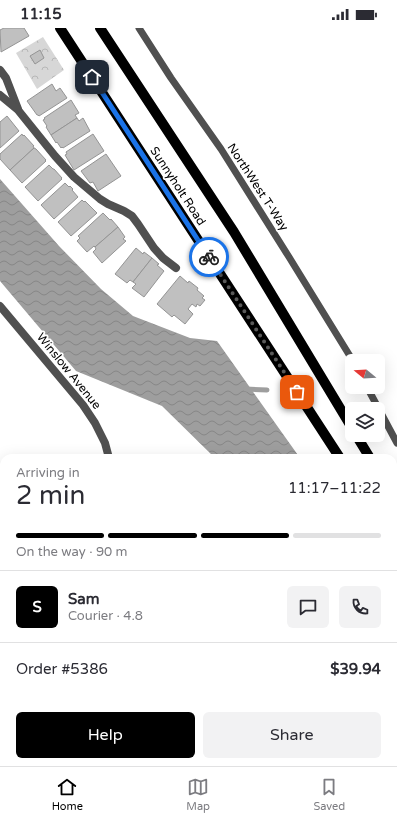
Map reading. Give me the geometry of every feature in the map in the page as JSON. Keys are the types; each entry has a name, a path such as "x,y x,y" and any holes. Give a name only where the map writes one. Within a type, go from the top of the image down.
{"main road":[{"name":"Sunnyholt Road","path":"60,28 337,454"},
{"name":"Sunnyholt Road","path":"100,28 234,232 345,416"},
{"path":"360,442 368,454"}],"street":[{"path":"0,70 6,78 18,110"},
{"path":"0,95 18,110 74,177 100,199 132,216 154,248 176,268"},
{"name":"Winslow Avenue","path":"0,306 83,405 96,423 105,443 108,454"}],"lane":[{"name":"NorthWest T-Way","path":"139,28 171,78 221,149 349,354"},
{"path":"371,394 397,443"}],"green space":[{"path":"43,37 64,70 37,89 16,53"}],"water":[{"path":"0,179 59,246 101,289 133,316 190,338 217,341 297,454 211,454 162,406 76,371 0,281"}],"building":[{"path":"4,28 24,28 29,36 1,52 0,30"},
{"path":"40,50 44,58 35,64 30,56"},
{"path":"52,84 56,91 60,88 67,98 39,116 27,101"},
{"path":"71,100 79,113 75,115 77,118 51,135 43,120 45,119 44,118"},
{"path":"7,116 19,131 0,148 0,122"},
{"path":"77,118 79,121 83,118 90,131 61,148 51,135"},
{"path":"22,134 34,146 34,148 10,170 0,159 0,154"},
{"path":"93,134 104,151 74,170 65,155 67,154 66,152"},
{"path":"34,148 46,161 22,183 10,170"},
{"path":"106,154 121,176 98,191 93,182 90,183 81,171"},
{"path":"49,165 62,179 38,201 25,187"},
{"path":"65,183 73,189 72,190 78,197 54,219 41,205"},
{"path":"82,200 84,202 85,201 97,213 71,236 58,222"},
{"path":"103,213 118,227 87,252 77,241 80,238 78,236"},
{"path":"118,227 125,237 123,239 126,241 102,263 93,252 96,249 95,247"},
{"path":"136,248 143,254 144,252 152,258 133,282 130,280 127,283 115,274"},
{"path":"152,258 164,271 144,297 132,288 136,284 133,282"},
{"path":"180,276 188,283 189,281 198,288 197,290 204,296 202,298 205,300 200,306 197,304 196,307 192,304 188,309 193,314 185,324 174,315 172,317 157,304"}],"waterway":[{"path":"246,389 267,390"}],"way so far":[{"path":"209,257 297,392"}],"route":[{"path":"92,77 209,257"}]}
